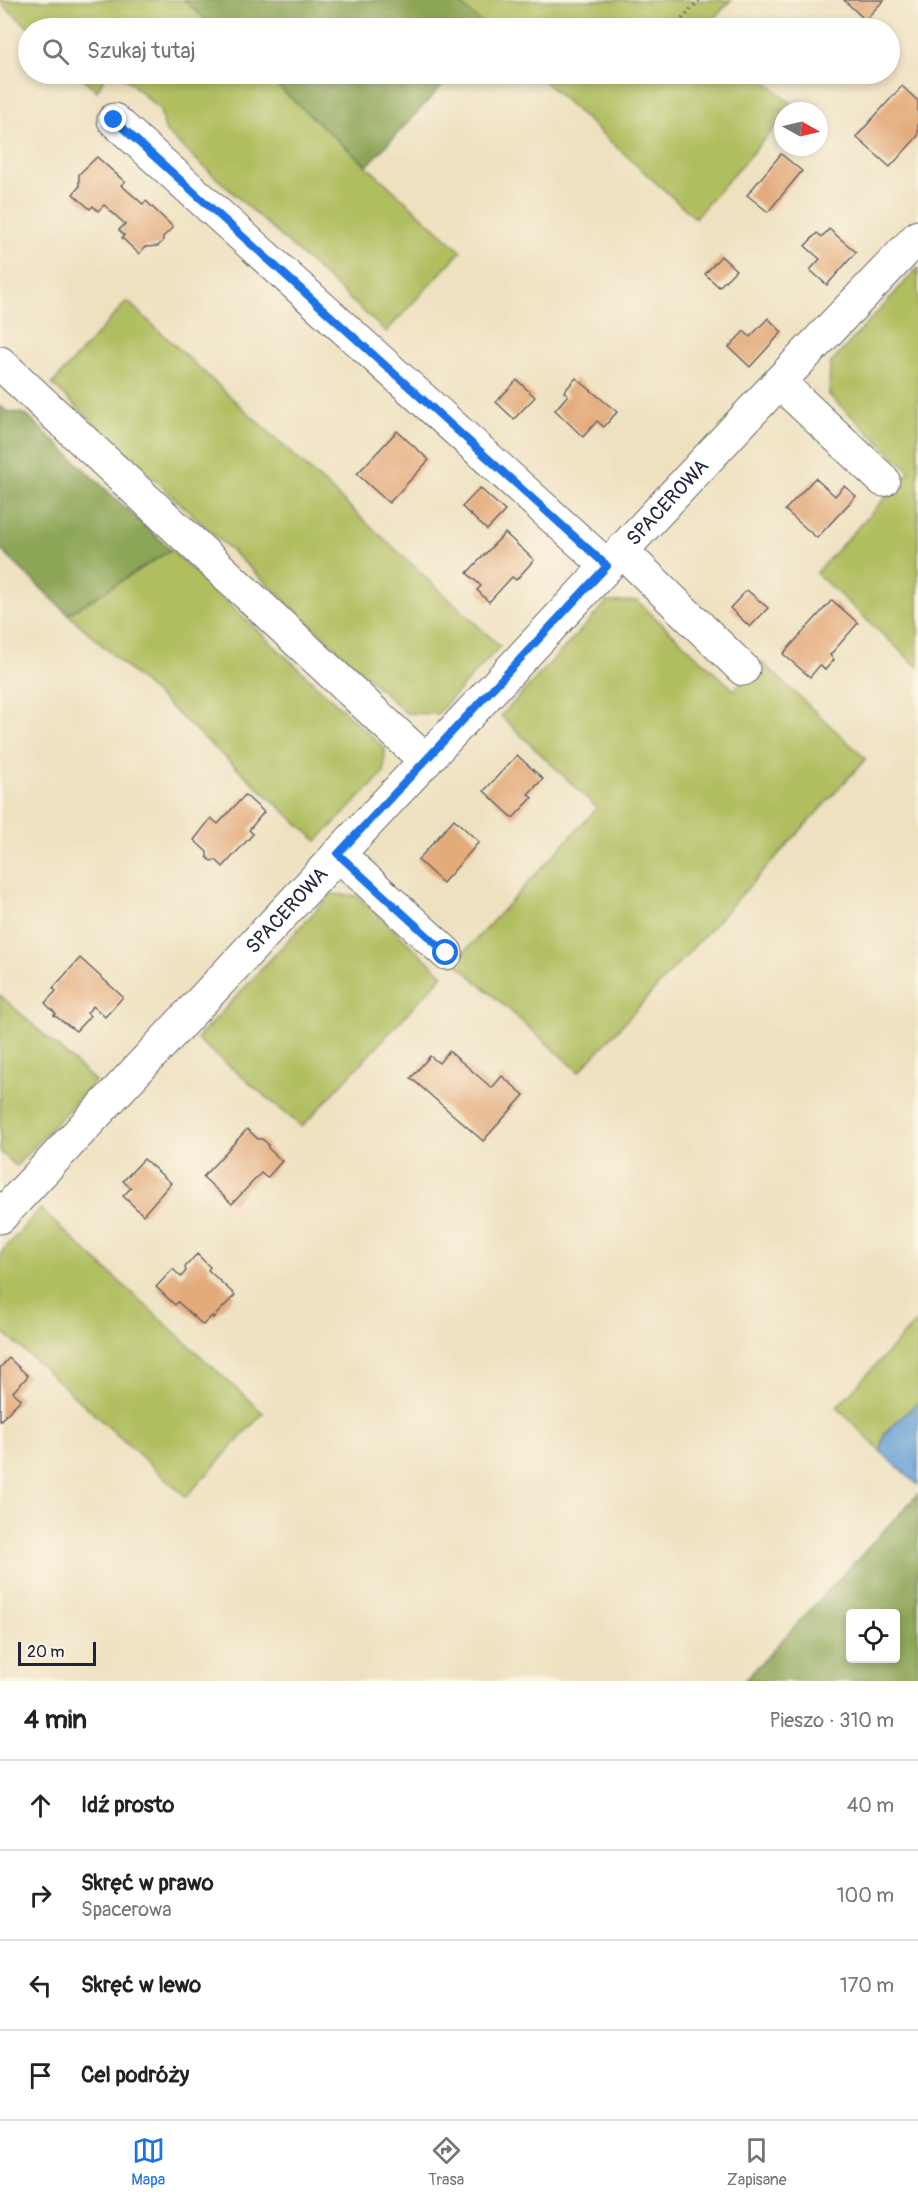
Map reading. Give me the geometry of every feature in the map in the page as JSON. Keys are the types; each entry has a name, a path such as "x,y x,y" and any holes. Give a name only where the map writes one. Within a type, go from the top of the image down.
{"street":[{"path":"114,120 743,669"},
{"name":"SPACEROWA","path":"0,1217 918,237"},
{"path":"0,363 426,761"},
{"path":"780,382 883,480"},
{"path":"338,854 446,953"}],"path":[{"path":"683,18 699,0"}],"green space":[{"path":"0,0 184,0 204,18 18,18"},
{"path":"184,0 456,0 476,18 204,18"},
{"path":"456,0 731,0 715,18 476,18"},
{"path":"89,84 101,84 97,91"},
{"path":"132,84 275,84 461,251 386,332 166,132 160,110"},
{"path":"275,84 444,84 367,166"},
{"path":"547,84 769,84 789,102 774,102 774,128 695,218"},
{"path":"918,268 918,667 816,573 910,471 829,395 830,364"},
{"path":"127,301 500,646 437,714 406,713 52,384"},
{"path":"0,406 6,411 25,414 171,550 68,614 0,549"},
{"path":"171,550 385,749 384,773 317,841 68,614"},
{"path":"637,601 734,690 761,661 866,759 579,1072 455,962 597,808 501,716 607,602"},
{"path":"331,894 357,896 443,975 302,1127 197,1039"},
{"path":"0,995 95,1081 16,1166 0,1152"},
{"path":"40,1209 263,1413 186,1497 0,1329 0,1254"},
{"path":"918,1320 918,1402 884,1433 881,1452 837,1407"},
{"path":"918,1494 918,1681 744,1681"}],"water":[{"path":"918,1402 918,1485 881,1452 884,1434"}],"building":[{"path":"844,0 884,0 867,18 863,18"},
{"path":"902,86 918,101 918,136 890,167 856,137"},
{"path":"779,156 783,156 802,171 768,212 747,195"},
{"path":"97,157 125,182 121,185 143,204 146,201 173,227 158,246 145,247 139,254 122,238 124,235 119,230 125,224 104,205 98,211 93,206 90,209 73,194 79,187 79,174"},
{"path":"829,229 856,252 827,285 810,270 820,259 805,246 817,233 822,237"},
{"path":"721,256 736,270 719,287 705,274"},
{"path":"768,318 782,332 750,367 729,347 744,331 750,337"},
{"path":"576,378 617,412 604,427 597,421 583,437 555,410 568,395 564,392"},
{"path":"517,380 535,397 514,419 496,402"},
{"path":"397,431 429,460 389,503 357,474"},
{"path":"815,478 835,496 844,486 856,496 817,538 785,510"},
{"path":"480,488 505,511 487,530 462,507"},
{"path":"505,533 534,560 516,580 512,577 489,602 477,590 481,586 467,573"},
{"path":"747,590 768,608 750,627 730,608"},
{"path":"832,600 858,623 830,655 834,660 825,670 820,665 810,677 783,654"},
{"path":"517,755 543,779 528,794 532,798 513,818 484,791"},
{"path":"245,795 264,812 249,830 253,834 223,867 216,860 211,861 207,857 207,852 194,840 211,818 218,824"},
{"path":"454,819 479,842 443,883 418,860"},
{"path":"80,958 123,997 105,1017 93,1006 87,1013 90,1016 76,1031 54,1015 56,1014 45,1003 56,991 53,988"},
{"path":"449,1051 492,1088 502,1076 524,1095 483,1141 411,1078 430,1056 439,1063"},
{"path":"247,1129 268,1144 268,1148 282,1161 267,1178 261,1173 232,1204 203,1177"},
{"path":"144,1159 171,1183 143,1215 123,1196 131,1188 123,1181"},
{"path":"197,1254 210,1267 208,1270 235,1295 203,1325 178,1302 175,1305 156,1287 173,1269 181,1277 186,1271 185,1267"},
{"path":"9,1358 28,1376 13,1392 21,1399 0,1421 0,1368"}],"route":[{"path":"114,120 607,566 338,854 446,953"}]}
